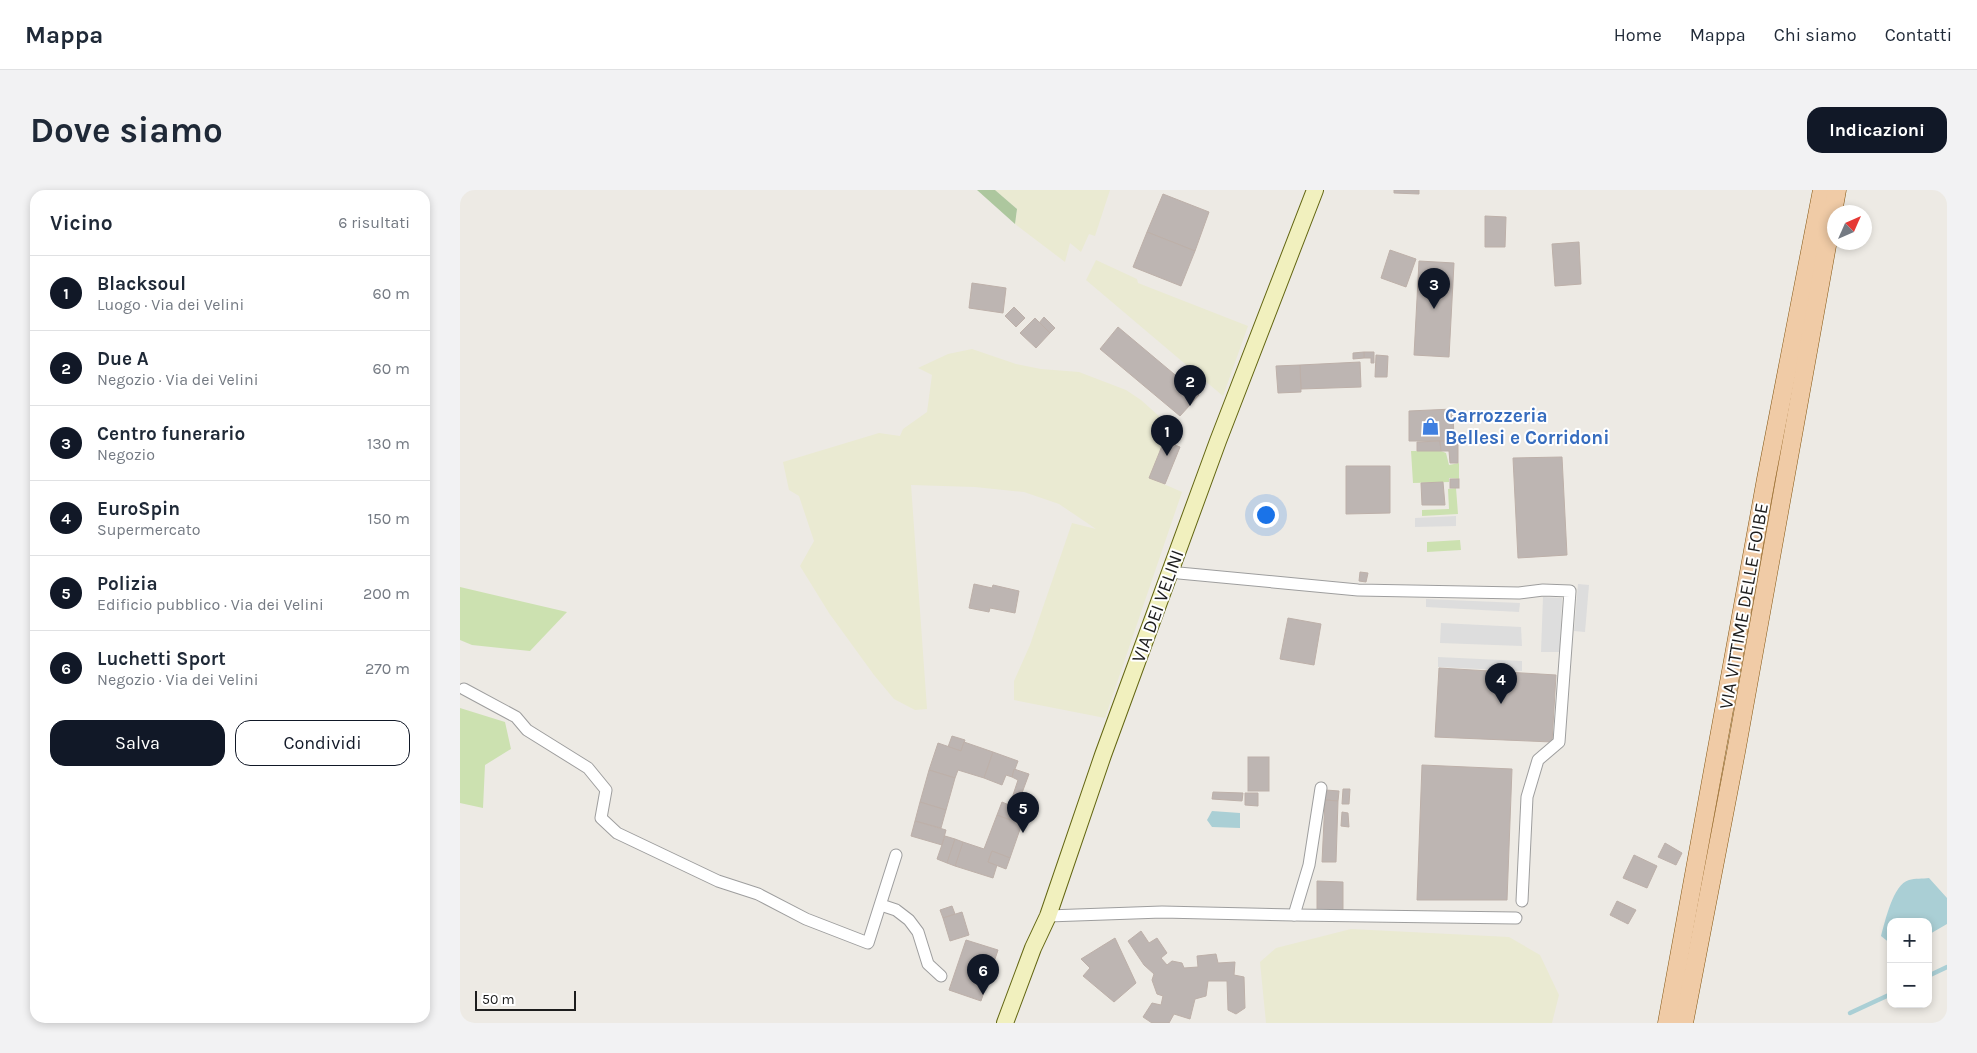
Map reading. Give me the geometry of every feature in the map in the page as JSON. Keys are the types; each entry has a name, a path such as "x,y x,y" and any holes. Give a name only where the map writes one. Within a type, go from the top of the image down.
{"main road":[{"name":"VIA VITTIME DELLE FOIBE","path":"1667,1023 1764,489 1822,190"},
{"name":"VIA VITTIME DELLE FOIBE","path":"1684,1023 1736,752 1837,190"}],"street":[{"name":"VIA DEI VELINI","path":"1005,1023 1033,948 1048,916 1075,832 1170,569 1315,190"},
{"path":"1170,569 1179,573 1358,590 1519,593 1543,590 1570,591 1559,742 1538,760 1527,797 1522,901"},
{"path":"464,689 516,717 527,730 588,768 606,790 601,818 617,833 718,881 758,894 806,919 868,943 896,855"},
{"path":"1294,915 1309,865 1321,788"},
{"path":"881,905 896,910 910,920 918,932 928,964 941,976"},
{"path":"1048,916 1162,912 1516,918"}],"green space":[{"path":"977,190 995,190 1017,209 1015,224"},
{"path":"995,190 1110,190 1095,236 1089,234 1081,252 1070,243 1065,262 1015,224 1017,209"},
{"path":"1096,260 1137,279 1138,283 1248,326 1223,396 1086,280"},
{"path":"972,349 1016,364 1041,369 1079,372 1126,390 1141,400 1169,425 1150,478 1182,492 1105,718 1014,700 1014,681 1030,645 1072,523 1096,529 1059,504 1024,492 975,487 911,485 927,709 915,710 894,699 829,613 800,566 814,541 799,496 789,490 783,462 879,433 900,436 903,429 927,412 932,375 918,368 948,354"},
{"path":"1411,451 1441,451 1446,453 1449,465 1459,463 1459,479 1449,478 1449,482 1413,483"},
{"path":"1456,488 1458,514 1422,516 1422,510 1449,509 1448,489"},
{"path":"1460,540 1461,550 1427,552 1427,542"},
{"path":"460,587 567,612 530,651 472,645 460,640"},
{"path":"460,708 505,722 511,749 485,765 483,808 460,803"},
{"path":"1351,929 1509,937 1540,955 1559,995 1552,1023 1266,1023 1260,962 1276,948"}],"shaded area":[{"path":"1456,516 1456,526 1415,527 1415,518"},
{"path":"1578,584 1589,585 1585,632 1574,631"},
{"path":"1543,597 1562,598 1560,652 1541,652"},
{"path":"1426,599 1520,603 1519,612 1426,607"},
{"path":"1441,623 1521,627 1522,646 1440,643"},
{"path":"1438,657 1522,661 1522,671 1438,667"}],"water":[{"path":"1212,811 1240,813 1240,828 1212,827 1207,820"},
{"path":"1929,878 1947,898 1947,924 1932,933 1932,918 1887,918 1887,941 1881,936 1894,896 1903,883 1914,879"}],"building":[{"path":"1394,190 1419,190 1419,194 1394,193"},
{"path":"1163,194 1209,212 1195,251 1147,232"},
{"path":"1485,216 1506,217 1505,247 1485,247"},
{"path":"1147,232 1195,251 1181,286 1133,267"},
{"path":"1579,242 1581,284 1555,286 1552,244"},
{"path":"1390,250 1416,259 1406,287 1381,278"},
{"path":"1419,261 1454,263 1449,357 1414,355"},
{"path":"972,283 1006,288 1003,313 969,308"},
{"path":"1014,307 1025,318 1016,327 1005,316"},
{"path":"1044,317 1055,328 1050,333 1039,323"},
{"path":"1035,318 1050,333 1036,348 1020,333"},
{"path":"1118,327 1199,395 1180,416 1100,349"},
{"path":"1364,352 1374,352 1374,363 1371,363 1371,358 1364,358"},
{"path":"1364,352 1364,358 1353,359 1353,353"},
{"path":"1376,355 1388,356 1387,377 1375,377"},
{"path":"1360,362 1361,387 1301,389 1300,365"},
{"path":"1300,365 1301,392 1278,393 1276,366"},
{"name":"Carrozzeria Bellesi e Corridoni","path":"1453,409 1454,441 1409,441 1409,411"},
{"path":"1171,434 1179,436 1175,445 1168,442"},
{"path":"1164,441 1180,447 1165,484 1149,478"},
{"path":"1440,441 1441,451 1417,451 1417,442"},
{"path":"1440,441 1458,441 1458,463 1450,463 1449,451 1441,451"},
{"path":"1562,457 1567,555 1518,558 1513,458"},
{"path":"1346,466 1390,466 1390,513 1346,514"},
{"path":"1450,479 1459,479 1459,488 1450,488"},
{"path":"1443,482 1445,505 1422,505 1421,483"},
{"path":"1360,572 1368,573 1366,582 1359,581"},
{"path":"974,584 992,588 993,585 1019,591 1015,613 990,608 989,612 969,608"},
{"path":"1288,618 1321,624 1314,665 1280,659"},
{"path":"1439,668 1556,675 1552,742 1435,737"},
{"path":"952,736 965,740 961,751 948,747"},
{"path":"964,742 993,752 984,778 958,770 955,778 929,770 938,743 961,751"},
{"path":"993,752 1018,761 1012,777 1006,775 1002,785 984,778"},
{"path":"1248,757 1269,757 1269,791 1248,791"},
{"path":"1422,765 1512,769 1507,900 1417,900"},
{"path":"1014,769 1029,774 1019,801 1012,798 1018,780 1012,777"},
{"path":"929,770 955,778 946,810 920,802"},
{"path":"1343,789 1350,789 1349,804 1342,804"},
{"path":"1326,790 1339,791 1338,801 1325,800"},
{"path":"1213,792 1243,793 1242,801 1212,799"},
{"path":"1245,793 1258,793 1258,806 1245,805"},
{"path":"1012,798 1028,804 1026,812 1015,807 1010,820 997,815 1002,802 1009,805"},
{"path":"1325,800 1338,801 1336,862 1322,862"},
{"path":"920,802 946,810 941,828 915,821"},
{"path":"1015,807 1026,812 1010,858 992,851 988,862 997,865 993,878 955,866 963,842 984,849 997,815 1010,820"},
{"path":"1342,812 1348,813 1349,827 1341,826"},
{"path":"915,821 946,830 942,845 911,836"},
{"path":"945,836 955,839 947,863 937,859"},
{"path":"955,839 963,842 955,866 947,863"},
{"path":"1665,843 1682,853 1676,865 1658,857"},
{"path":"992,851 1010,858 1006,869 988,862"},
{"path":"1634,855 1657,866 1647,888 1623,878"},
{"path":"1317,881 1343,882 1343,910 1317,910"},
{"path":"1617,901 1636,910 1628,924 1610,915"},
{"path":"952,906 955,914 943,918 940,910"},
{"path":"962,912 969,935 950,941 943,918"},
{"path":"1141,931 1149,943 1157,938 1167,953 1161,958 1167,965 1172,961 1182,963 1184,968 1198,967 1197,956 1216,954 1218,963 1235,962 1234,975 1244,977 1245,1008 1236,1014 1228,1010 1227,981 1208,981 1206,996 1195,999 1190,1019 1174,1014 1169,1023 1152,1023 1143,1017 1152,1003 1161,1005 1163,996 1157,994 1152,980 1154,974 1144,965 1128,941"},
{"path":"1115,938 1136,983 1114,1002 1083,976 1090,968 1081,959"},
{"path":"966,940 998,950 981,1001 949,990"}],"waterway":[{"path":"1932,974 1947,967"},
{"path":"1850,1013 1887,996"}],"place":[{"name":"Centro funerario","path":"1434,309"},
{"name":"Due A","path":"1190,406"},
{"name":"Carrozzeria Bellesi e Corridoni","path":"1431,426"},
{"name":"Blacksoul","path":"1167,456"},
{"name":"EuroSpin","path":"1501,704"},
{"name":"Polizia","path":"1023,833"},
{"name":"Luchetti Sport","path":"983,995"}]}
